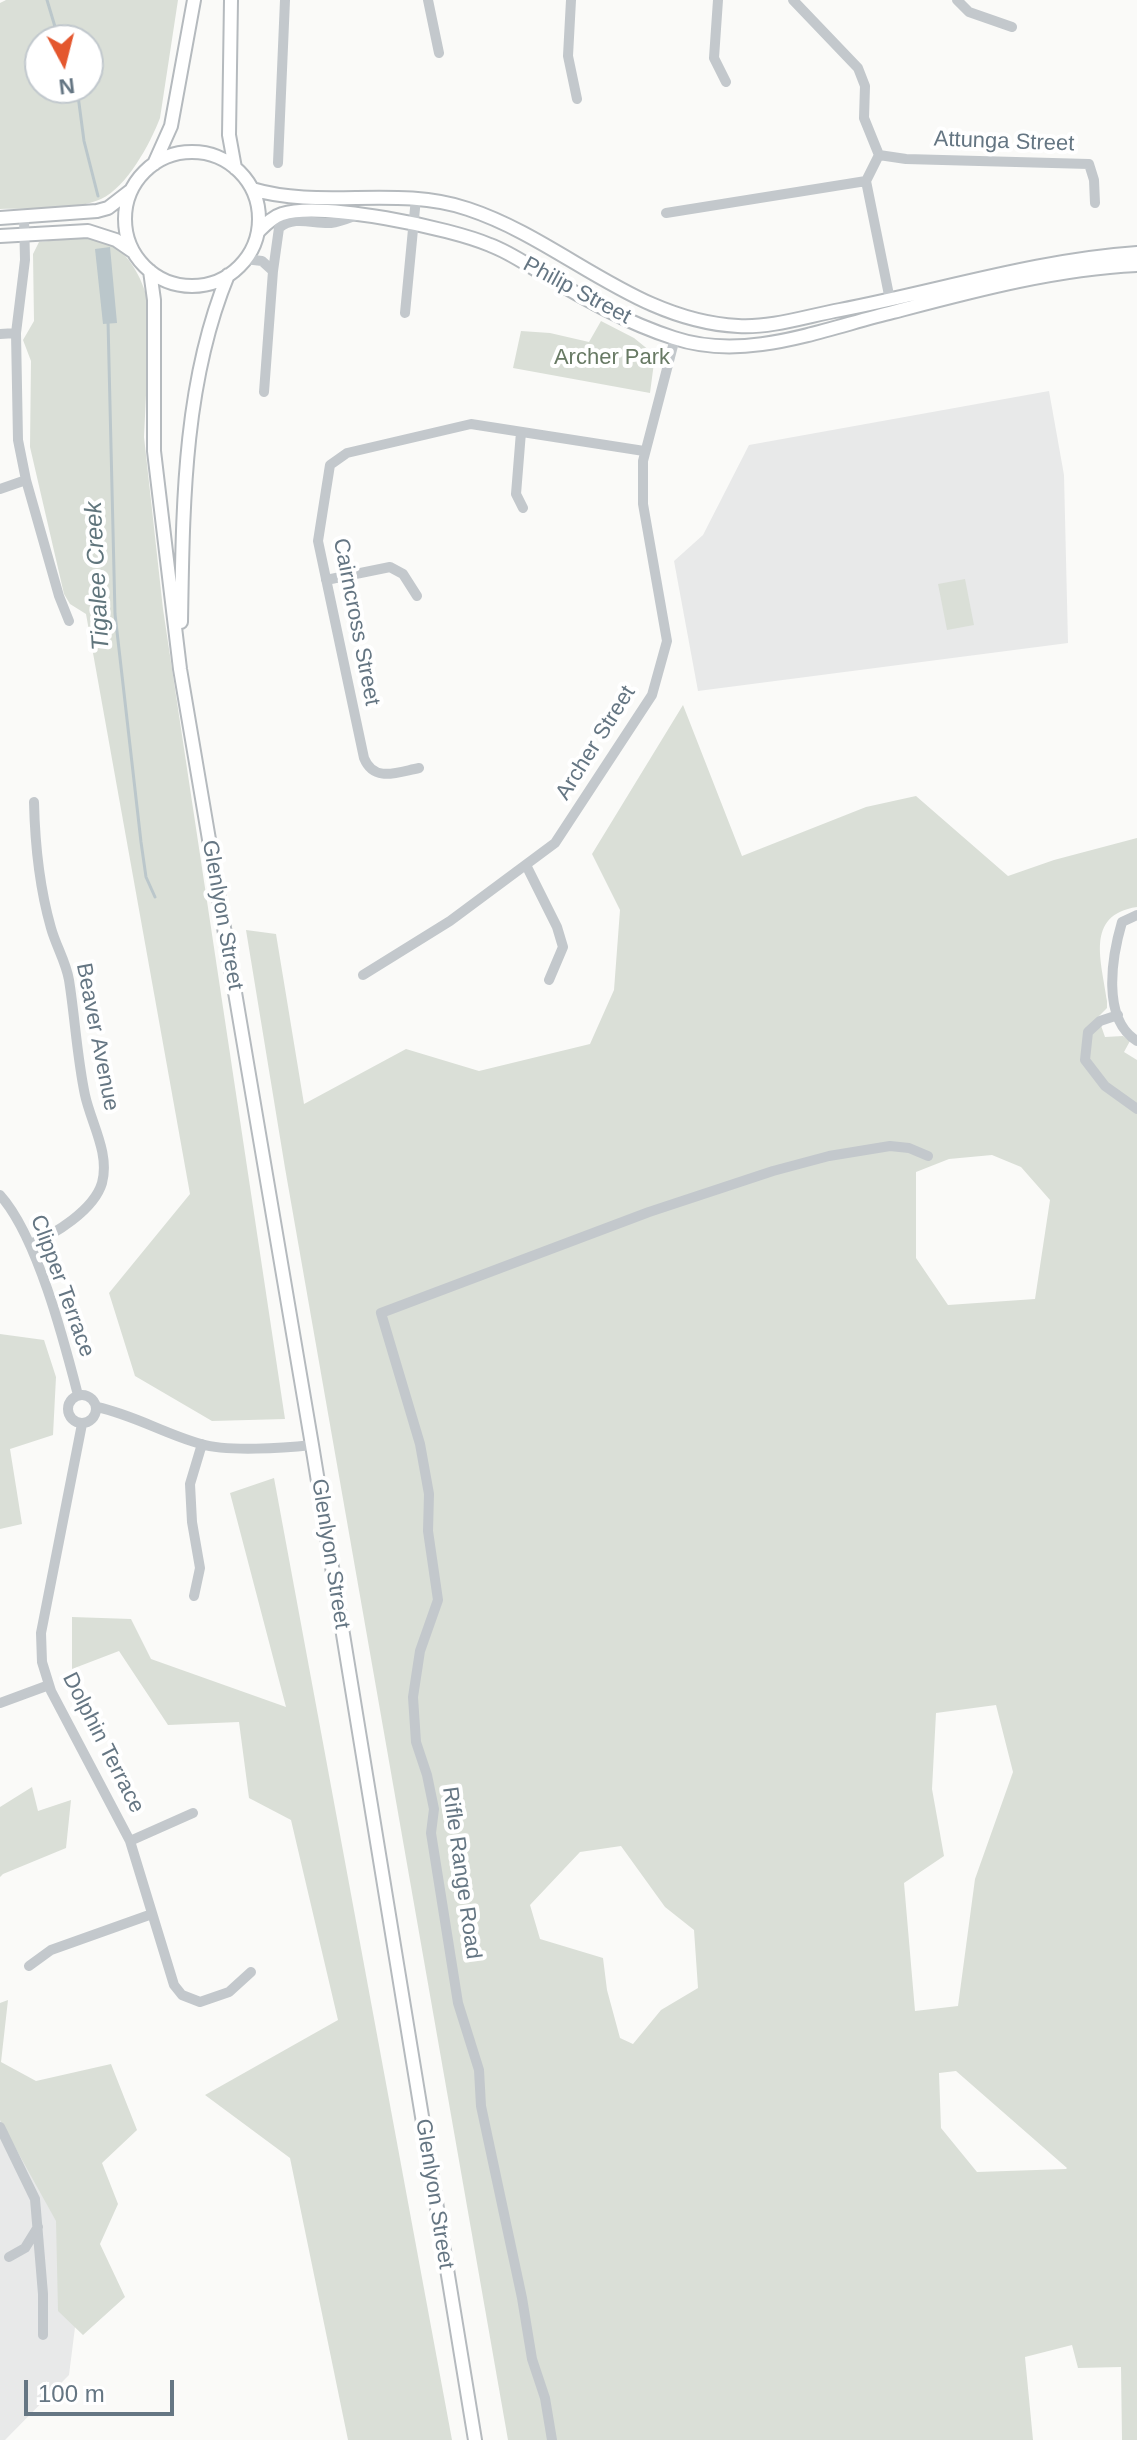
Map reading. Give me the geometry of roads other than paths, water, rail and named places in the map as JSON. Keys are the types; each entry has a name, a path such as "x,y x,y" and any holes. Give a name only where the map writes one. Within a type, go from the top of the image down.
{"main road":[{"path":"154,164 171,126 194,0"},
{"path":"231,0 229,135 235,168"},
{"path":"0,236 88,231 116,240 135,253 150,271 168,281 188,285 209,283 228,275 245,259 258,232 257,203 252,189 235,168 216,157 195,152 174,155 154,164 137,180 132,190 125,222 135,253"},
{"name":"Philip Street","path":"252,189 290,197 416,198 448,203 497,220 559,253 625,294 670,312 740,326 776,323 1058,262 1137,253"},
{"path":"0,218 97,211 108,208 132,190"},
{"name":"Philip Street","path":"258,232 282,214 299,212 357,215 458,232 494,246 615,315 675,338 717,345 770,344 1031,279 1089,268 1137,265"},
{"name":"Glenlyon Street","path":"150,271 155,307 154,451 180,669 312,1445 475,2440"},
{"name":"Glenlyon Street","path":"180,669 183,491 202,358 228,275"},
{"path":"670,312 675,338"}],"street":[{"path":"278,163 285,0"},
{"path":"428,0 439,53"},
{"path":"571,0 568,56 577,99"},
{"path":"718,0 714,58 726,82"},
{"path":"793,0 858,68 865,86 864,118 879,155 866,181 890,300"},
{"path":"957,0 969,12 1012,27"},
{"name":"Attunga Street","path":"879,155 906,159 1089,164 1094,180 1095,203"},
{"path":"666,213 866,181"},
{"path":"405,313 416,198"},
{"path":"264,392 277,233 286,222 331,223 357,215"},
{"path":"24,217 16,333 18,440 26,480 69,621"},
{"path":"245,259 262,261 273,271"},
{"path":"0,334 16,333"},
{"name":"Archer Street","path":"363,975 450,921 555,843 652,695 667,641 643,504 644,451 675,338"},
{"name":"Cairncross Street","path":"419,768 381,775 366,765 318,541 330,465 347,453 471,424 644,451"},
{"path":"521,432 516,494 523,508"},
{"path":"0,489 26,480"},
{"path":"326,580 390,567 403,574 417,596"},
{"name":"Beaver Avenue","path":"30,1244 51,1235 91,1203 102,1184 103,1166 102,1147 84,1092 68,976 41,891 35,848 34,802"},
{"path":"526,865 557,927 563,947 549,980"},
{"path":"1137,915 1122,922 1114,949 1113,995 1127,1035 1137,1041"},
{"path":"1118,1015 1100,1021 1088,1032 1085,1060 1105,1086 1137,1109"},
{"name":"Rifle Range Road","path":"552,2440 545,2398 532,2359 481,2106 479,2070 458,2003 431,1833 434,1809 416,1742 413,1697 420,1651 438,1600 428,1531 429,1494 420,1444 381,1313 649,1212 773,1171 829,1156 890,1146 909,1148 928,1156"},
{"name":"Clipper Terrace","path":"0,1195 15,1214 30,1244 64,1340 78,1395"},
{"path":"97,1407 95,1417 82,1424 72,1420 68,1411 70,1401 78,1395 88,1396 97,1407 124,1413 202,1444 217,1447 312,1445"},
{"name":"Dolphin Terrace","path":"82,1424 41,1633 42,1662 49,1685 130,1841 174,1985 182,1995 200,2002 229,1992 251,1972"},
{"path":"194,1596 200,1568 192,1522 190,1484 202,1444"},
{"path":"0,1703 49,1685"},
{"path":"130,1841 193,1813"},
{"path":"29,1966 51,1950 152,1914"},
{"path":"0,2127 31,2187 38,2227 43,2335"},
{"path":"9,2257 25,2248 38,2227"}],"waterway":[{"name":"Tigalee Creek","path":"47,0 54,24"},
{"name":"Tigalee Creek","path":"79,104 84,141 98,196"},
{"name":"Tigalee Creek","path":"108,321 115,614 141,842 146,877 155,897"}],"park label":[{"name":"Archer Park","path":"612,358"}]}
